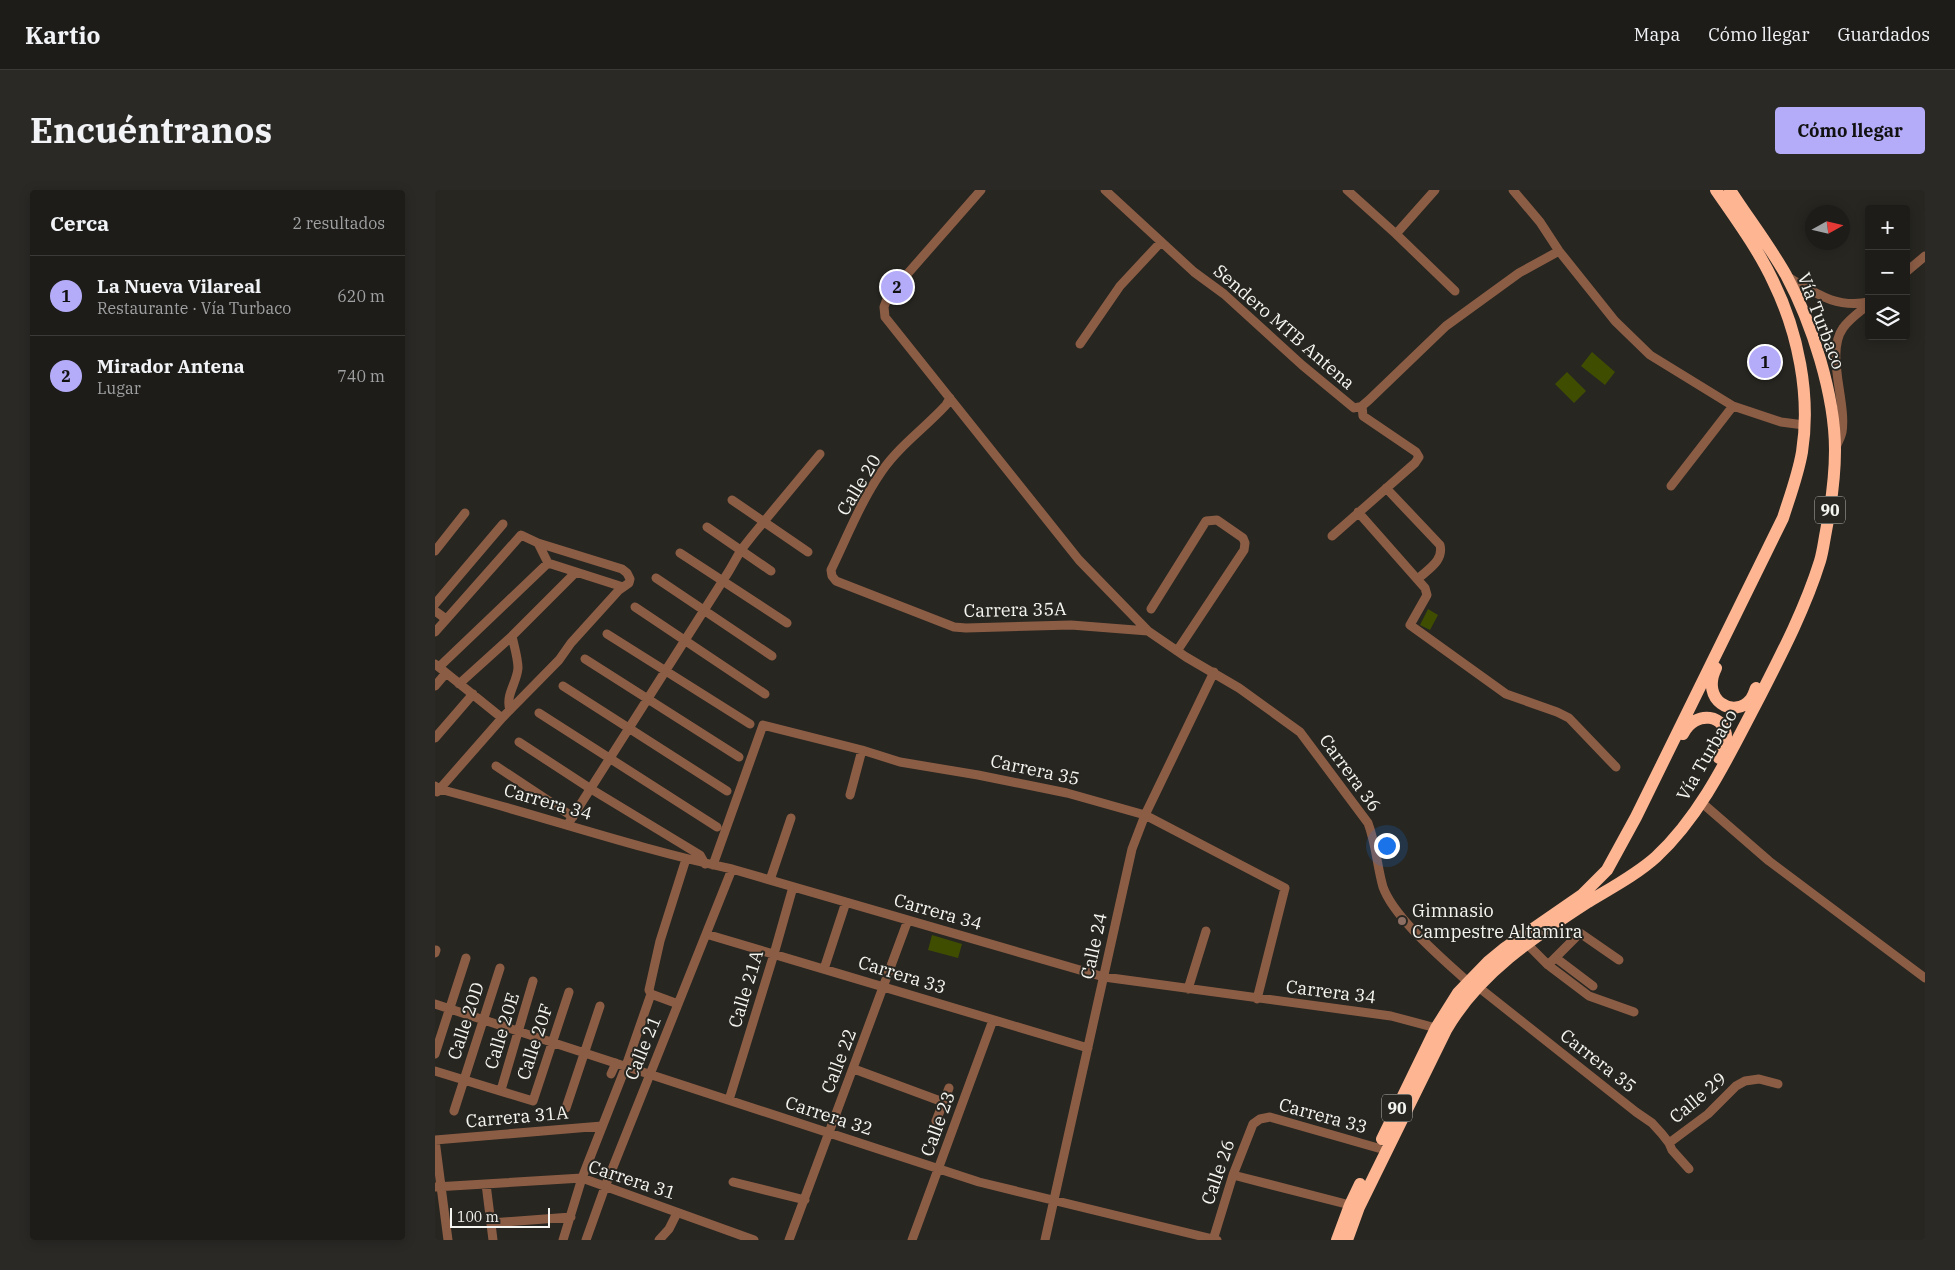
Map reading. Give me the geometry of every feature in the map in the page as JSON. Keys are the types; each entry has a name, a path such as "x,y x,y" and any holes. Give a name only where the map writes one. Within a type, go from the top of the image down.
{"highway":[{"name":"Vía Turbaco","path":"1337,1240 1350,1205 1435,1028 1447,1009 1473,984 1505,948 1582,895 1607,870 1636,817 1783,518 1802,451 1804,425 1803,391 1797,350 1788,314 1773,279 1716,190"},
{"name":"Vía Turbaco","path":"1347,1240 1359,1207 1446,1030 1473,984 1527,944 1633,875 1660,852 1687,822 1724,766 1792,634 1820,560 1830,510 1835,449 1828,390 1803,313 1786,276 1729,190"},
{"path":"1736,614 1739,623 1711,682 1711,691 1715,698 1728,706 1736,707 1751,699 1781,642 1792,634"},
{"path":"1636,817 1646,811 1689,723 1704,716 1713,718 1721,723 1726,732 1725,747 1691,805 1687,822"}],"street":[{"path":"981,190 888,296 884,307 885,317 1079,560 1148,631"},
{"name":"Sendero MTB Antena","path":"1105,190 1195,272 1224,294 1301,366 1354,408 1362,406 1446,326 1519,273 1559,251"},
{"path":"1347,190 1396,234 1455,292"},
{"path":"1396,234 1435,190"},
{"path":"1513,190 1540,222 1559,251 1615,321 1649,355 1733,406 1781,422 1804,425"},
{"path":"1080,344 1121,286 1161,242"},
{"path":"1910,269 1925,256"},
{"path":"1786,276 1836,302 1854,305 1865,304"},
{"path":"1835,449 1842,434 1843,418 1836,359 1837,342 1843,328 1865,307"},
{"name":"Calle 20","path":"832,576 831,570 839,553 867,495 883,470 947,405 950,398"},
{"path":"1332,536 1415,463 1419,457 1416,452 1363,416 1362,406"},
{"path":"1671,486 1733,406"},
{"path":"496,766 570,821 665,670 705,611 741,550 820,454"},
{"path":"1386,488 1440,545 1439,559 1418,579"},
{"path":"732,500 808,552"},
{"path":"1358,512 1425,588 1427,595 1411,625 1506,694 1569,718 1616,767"},
{"path":"435,551 465,513"},
{"path":"1151,610 1207,521 1217,520 1243,538 1245,543 1244,550 1177,650"},
{"path":"435,604 503,524"},
{"path":"707,527 771,571"},
{"path":"435,632 521,535 538,543 623,569 631,579 571,643 548,672 502,718 436,790"},
{"path":"538,543 548,563 623,587"},
{"path":"680,553 787,623"},
{"path":"435,686 440,668 548,563"},
{"path":"459,684 512,636 576,572"},
{"name":"Carrera 35A","path":"832,576 835,581 953,626 966,628 1071,625 1148,631"},
{"path":"655,578 772,656"},
{"path":"635,607 765,694"},
{"path":"435,611 446,619"},
{"name":"Carrera 36","path":"1148,631 1274,712 1300,732 1368,823 1374,838 1384,888 1394,907 1417,933 1473,984"},
{"path":"607,634 750,724"},
{"path":"510,710 509,698 518,666 512,636"},
{"path":"585,659 739,757"},
{"path":"440,668 502,718"},
{"name":"Calle 24","path":"1045,1240 1089,1048 1131,849 1145,815 1213,672"},
{"path":"563,686 727,791"},
{"path":"435,738 473,694"},
{"path":"539,713 717,827"},
{"name":"Carrera 35","path":"709,865 763,725 862,750 900,762 1067,793 1145,815 1285,888 1257,999"},
{"path":"519,742 700,856 709,865"},
{"path":"850,795 862,750"},
{"name":"Carrera 34","path":"436,790 570,821 686,860 731,869 1104,977 1391,1016 1435,1028"},
{"path":"1701,802 1769,862 1925,978"},
{"path":"770,880 791,818"},
{"path":"563,1240 582,1178 626,1066 651,994 649,990 660,941 686,860"},
{"name":"Calle 21","path":"587,1240 605,1187 731,869"},
{"name":"Calle 21A","path":"729,1100 793,887"},
{"path":"824,969 845,902"},
{"name":"Calle 22","path":"789,1240 908,920"},
{"path":"1188,989 1206,931"},
{"path":"1549,965 1580,933 1619,960"},
{"name":"Carrera 33","path":"706,934 1089,1048"},
{"path":"1527,944 1549,965 1589,996 1634,1012"},
{"path":"435,1054 466,958"},
{"path":"1556,958 1593,986"},
{"name":"Calle 20D","path":"454,1111 499,968"},
{"name":"Calle 20E","path":"501,1090 533,981"},
{"name":"Carrera 35","path":"1473,984 1652,1123 1689,1169"},
{"name":"Calle 20F","path":"501,1090 533,1101 569,992"},
{"path":"651,994 678,1004"},
{"name":"Carrera 32","path":"435,1004 616,1062 939,1170 979,1182 1214,1240"},
{"path":"566,1108 600,1006"},
{"name":"Calle 23","path":"912,1240 993,1020"},
{"path":"611,1074 616,1062"},
{"path":"854,1069 943,1102"},
{"path":"435,1071 501,1090"},
{"name":"Calle 29","path":"1669,1143 1708,1114 1736,1086 1745,1081 1759,1079 1778,1084"},
{"path":"936,1121 949,1088"},
{"name":"Carrera 33","path":"1260,1119 1270,1117 1378,1148"},
{"name":"Calle 26","path":"1214,1240 1233,1175 1253,1124 1260,1119"},
{"name":"Carrera 31A","path":"435,1140 602,1126"},
{"path":"435,1140 438,1187 447,1240"},
{"path":"1233,1175 1350,1205"},
{"name":"Carrera 31","path":"438,1187 582,1178 754,1240"},
{"path":"733,1182 805,1200"},
{"path":"486,1184 493,1240"},
{"path":"659,1240 669,1229 677,1213"},
{"path":"491,1223 571,1217"}],"green space":[{"path":"1592,352 1615,372 1605,385 1581,366"},
{"path":"1567,372 1586,391 1574,403 1555,384"},
{"path":"1428,609 1438,615 1430,630 1420,625"},
{"path":"932,935 962,944 958,958 928,950"}],"place":[{"name":"Mirador Antena","path":"897,287"},
{"name":"La Nueva Vilareal","path":"1765,362"},
{"name":"Gimnasio Campestre Altamira","path":"1402,921"}]}
